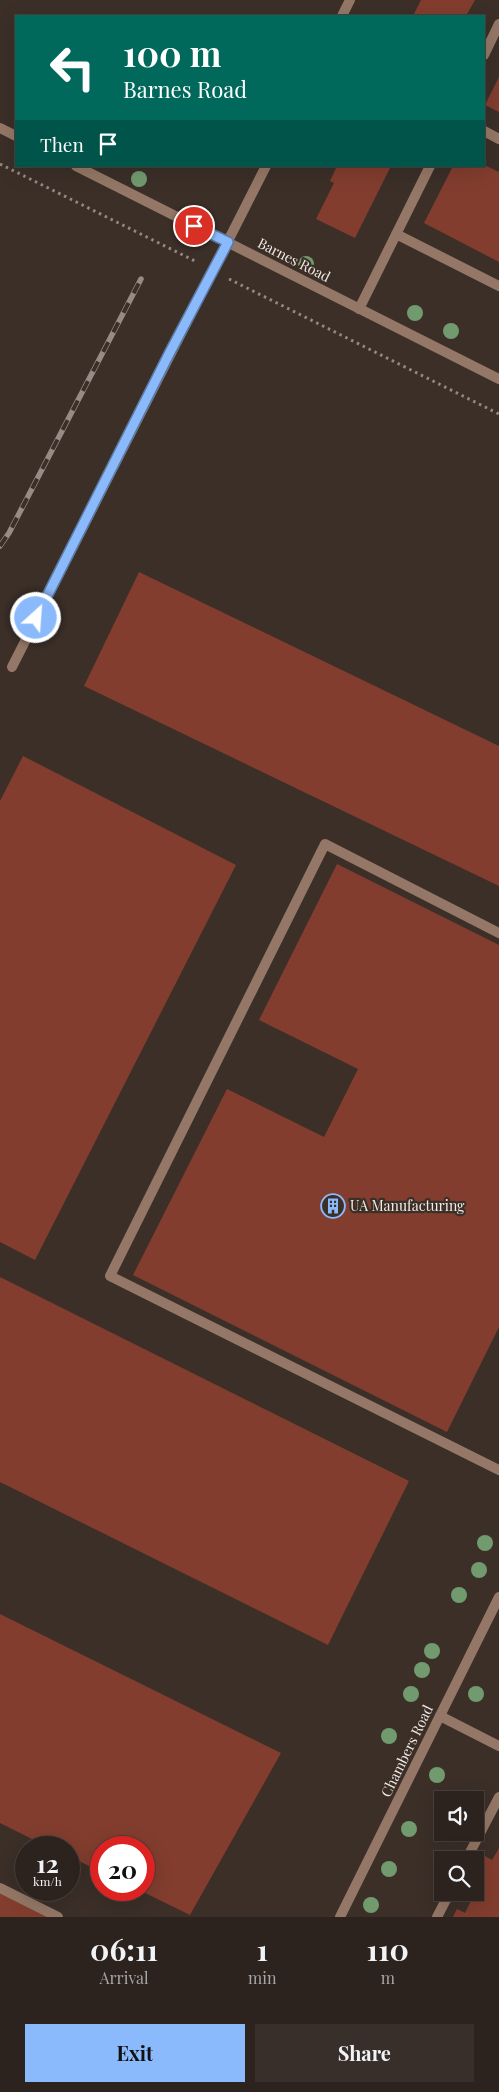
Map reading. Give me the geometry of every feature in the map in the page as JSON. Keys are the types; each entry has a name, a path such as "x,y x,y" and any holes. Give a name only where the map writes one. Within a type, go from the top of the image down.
{"street":[{"path":"342,15 350,0"},
{"path":"485,54 499,24"},
{"path":"0,128 15,136"},
{"path":"485,132 499,139"},
{"name":"Barnes Road","path":"78,167 499,379"},
{"path":"12,667 169,354 266,167"},
{"path":"360,309 430,167"},
{"path":"396,234 499,286"},
{"path":"499,933 325,844 110,1276 499,1470"},
{"name":"Chambers Road","path":"340,1917 499,1597"},
{"path":"440,1716 499,1746"},
{"path":"471,1851 499,1796"},
{"path":"0,1888 58,1917"},
{"path":"437,1917 445,1901"}],"path":[{"path":"0,164 499,414"}],"building":[{"path":"421,0 475,0 467,15 414,15"},
{"path":"499,77 499,112 485,105"},
{"path":"485,165 499,172 499,262 424,223 452,167 485,167"},
{"path":"337,167 390,167 355,238 316,219 334,183 330,181"},
{"path":"139,572 499,746 499,886 84,686"},
{"path":"23,756 236,865 35,1260 0,1242 0,801"},
{"name":"UA Manufacturing","path":"337,864 499,945 499,1327 447,1432 133,1275 227,1089 324,1137 358,1069 259,1020"},
{"path":"0,1277 409,1481 328,1645 0,1482"},
{"path":"0,1614 281,1753 190,1915 155,1898 155,1836 90,1836 90,1866 80,1862 80,1836 26,1836 0,1823"},
{"path":"499,1848 499,1917 453,1917 457,1909 465,1913 471,1901 484,1901 484,1858 485,1856 492,1860"},
{"path":"0,1892 15,1899 15,1901 19,1901 53,1917 0,1917"}],"railway":[{"path":"0,546 9,533 141,279"}],"place":[{"name":"UA Manufacturing","path":"333,1206"}],"route":[{"path":"36,618 169,354 228,242 194,226"}]}
